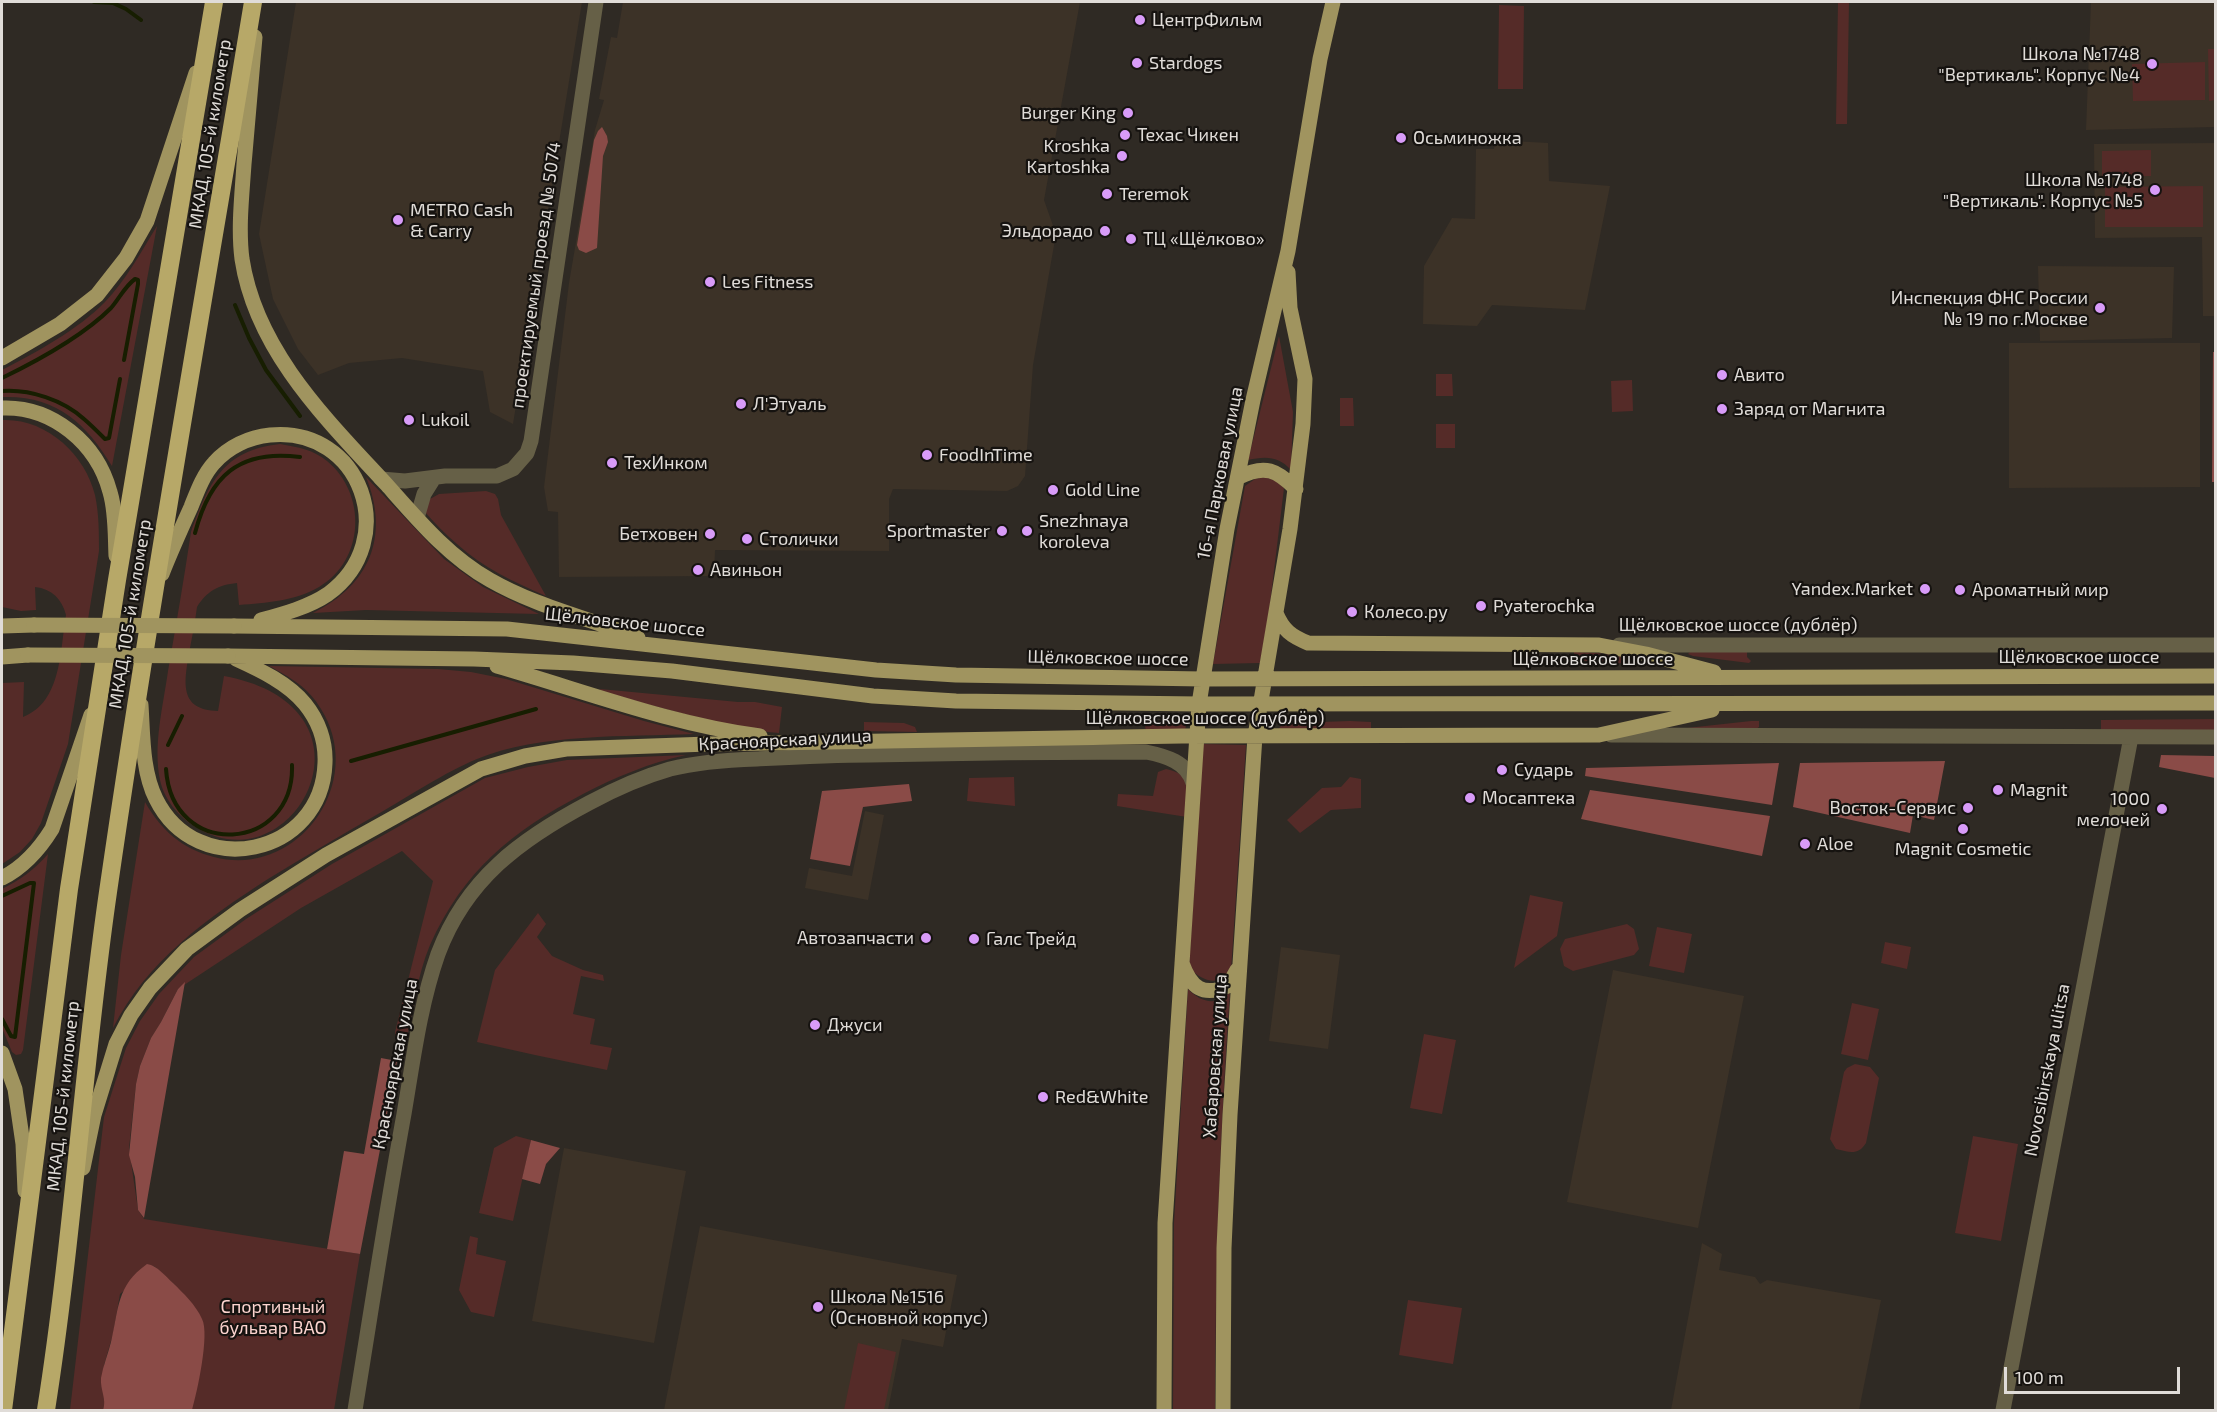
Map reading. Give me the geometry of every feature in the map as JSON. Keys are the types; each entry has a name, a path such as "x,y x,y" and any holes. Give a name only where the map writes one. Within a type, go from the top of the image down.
{"highway":[{"name":"МКАД, 105-й километр","path":"3,1410 69,888 117,580 214,2"},
{"name":"МКАД, 105-й километр","path":"46,1410 70,1236 84,1086 106,905 139,690 255,2"}],"main road":[{"path":"255,2 240,213 242,259 253,299 265,330 282,360 315,405 450,552 496,584 542,605 605,624 652,644"},
{"name":"16-я Парковая улица","path":"1199,705 1227,529 1253,400 1288,251 1320,59 1334,2"},
{"path":"2,358 60,324 97,295 126,258 147,221 210,27"},
{"name":"16-я Парковая улица","path":"1260,704 1296,489 1305,380 1290,308 1288,251"},
{"path":"2,408 33,411 54,419 72,431 87,447 99,465 110,491 115,522 117,580"},
{"path":"156,587 203,478 221,457 244,441 262,436 281,434 299,436 317,442 333,452 357,480 364,498 367,525 361,553 347,577 326,595 280,615 238,626"},
{"path":"1239,477 1252,470 1269,469 1283,476 1296,489"},
{"name":"Щёлковское шоссе (дублёр)","path":"1276,613 1281,626 1288,634 1308,644 1599,645"},
{"path":"2,621 26,626"},
{"name":"Щёлковское шоссе","path":"2,626 507,629 916,674 1203,679 2216,676"},
{"path":"1599,645 1646,654 1741,678"},
{"path":"2,657 28,655 474,659 573,663 672,671 914,699 1199,705 2216,703"},
{"path":"139,690 150,784 162,810 182,831 207,845 236,849 265,845 296,827 310,811 317,798 325,770 323,741 313,714 294,693 258,669 229,656"},
{"path":"474,659 711,728 811,742"},
{"path":"2,878 28,861 52,829 101,684"},
{"name":"Хабаровская улица","path":"1223,1410 1224,1248 1255,736 1260,704"},
{"name":"Щёлковское шоссе (дублёр)","path":"811,742 1197,736 1599,735 1740,704"},
{"path":"1164,1410 1165,1223 1199,705"},
{"path":"70,1236 94,1114 116,1044 131,1015 150,988 187,949 240,910 327,855 482,769 525,756 566,749 811,742"},
{"path":"1181,960 1191,982 1208,992 1218,991 1228,986 1240,963"},
{"path":"2,1053 17,1100 23,1144 27,1228"}],"street":[{"name":"проектируемый проезд № 5074","path":"381,479 405,481 445,476 497,476 513,469 527,453 531,441 596,2"},
{"path":"417,518 424,494 434,478"},
{"name":"Щёлковское шоссе (дублёр)","path":"1599,645 2216,645"},
{"name":"Щёлковское шоссе (дублёр)","path":"1599,735 2216,737"},
{"name":"Novosibirskaya ulitsa","path":"2003,1410 2131,737"},
{"name":"Красноярская улица","path":"355,1410 416,1045 431,976 439,951 460,912 492,869 510,852 552,823 615,789 670,769 727,760 816,755 1146,752 1160,755 1182,765 1188,770 1193,783"}],"shaded area":[{"path":"296,2 582,2 513,424 490,412 483,371 402,358 349,363 318,375 298,349 273,299 259,234"},
{"path":"623,2 1080,2 1044,200 1056,234 1033,365 1025,476 1018,486 1007,491 893,489 889,499 889,551 715,550 714,576 559,577 558,512 548,511 544,487 569,283 595,130 604,100 599,99 611,37 617,38"},
{"name":"Школа №1748 \"Вертикаль\". Корпус №4","path":"2091,2 2215,2 2215,127 2086,130"},
{"path":"602,127 608,142 603,156 597,248 586,253 579,250 577,245 594,140"},
{"path":"1495,140 1548,143 1549,181 1610,186 1585,310 1492,305 1477,326 1423,324 1424,266 1452,218 1475,219 1476,149 1494,149"},
{"name":"Школа №1748 \"Вертикаль\". Корпус №5","path":"2215,143 2215,316 2203,316 2202,237 2095,238 2094,144"},
{"path":"2038,266 2174,267 2172,338 2040,341"},
{"path":"2009,343 2200,343 2200,487 2009,488"},
{"path":"2213,352 2216,352 2215,482 2212,482"},
{"path":"2161,755 2215,756 2215,778 2159,767"},
{"path":"1945,761 1934,820 1913,815 1910,833 1793,807 1800,763"},
{"path":"1779,763 1772,805 1585,776 1586,768"},
{"path":"909,784 912,801 863,807 850,866 810,859 822,791"},
{"path":"1590,790 1770,816 1762,856 1581,819"},
{"path":"865,811 884,815 868,900 805,888 809,868 852,876"},
{"path":"1281,947 1340,955 1328,1049 1269,1041"},
{"path":"1613,970 1744,996 1698,1228 1567,1202"},
{"path":"185,982 144,1218 138,1210 135,1177 129,1155 136,1084 151,1038 178,989"},
{"path":"381,1058 397,1061 360,1254 327,1249 344,1151 364,1154"},
{"path":"531,1140 560,1148 546,1164 540,1184 522,1179"},
{"path":"564,1148 686,1171 654,1343 532,1321"},
{"name":"Школа №1516 (Основной корпус)","path":"700,1226 957,1275 943,1347 902,1339 888,1410 664,1410"},
{"path":"1702,1243 1722,1254 1719,1270 1755,1277 1760,1284 1767,1280 1881,1300 1859,1410 1671,1410"},
{"path":"147,1264 158,1269 181,1291 193,1304 202,1319 205,1337 204,1350 192,1410 103,1410 101,1378 120,1299 129,1281"}],"green space":[{"path":"1838,2 1849,2 1847,124 1836,124"},
{"path":"1499,5 1524,6 1523,89 1498,89"},
{"path":"2208,49 2215,49 2215,100 2209,101"},
{"path":"2205,62 2205,100 2133,101 2132,64"},
{"path":"2151,150 2151,176 2102,177 2102,151"},
{"path":"2203,186 2203,227 2105,227 2105,187"},
{"path":"157,226 112,466 91,437 68,415 38,401 2,397 2,370 56,340 83,322 105,302 133,266"},
{"path":"1279,336 1293,412 1291,470 1282,462 1271,458 1248,460"},
{"path":"1436,374 1452,374 1453,396 1436,396"},
{"path":"1632,380 1633,411 1612,412 1611,381"},
{"path":"1340,398 1353,398 1354,426 1340,426"},
{"path":"2,420 34,425 61,441 73,453 90,480 95,495 99,551 68,744 41,823 32,839 20,852 2,864 2,683 24,682 23,717 36,710 45,700 57,674 66,615 62,604 55,596 35,587 36,610 21,611 2,607"},
{"path":"1436,424 1455,424 1455,448 1436,448"},
{"path":"280,444 317,454 340,475 349,491 354,508 355,526 352,544 345,561 334,575 310,592 280,600 239,605 237,583 224,585 214,590 197,607 186,675 187,693 190,700 196,706 218,711 224,676 275,694 304,722 315,754 310,787 292,815 264,834 231,839 194,826 177,812 168,800 162,787 158,766 160,726 191,532 204,498 221,472 232,462 245,453 261,447"},
{"path":"366,477 444,559 483,587 539,614 366,610 313,613 333,602 349,588 370,557 375,539 376,519"},
{"path":"1265,477 1276,481 1284,488 1269,612 1260,663 1213,664 1245,486 1255,479"},
{"path":"486,491 495,494 498,499 501,515 546,596 511,580 477,560 448,536 424,511 430,499 439,494"},
{"path":"1574,652 1639,659 1639,662 1606,664 1574,659"},
{"path":"1690,652 1747,652 1747,657 1751,661 1749,663 1693,656 1688,654"},
{"path":"269,666 438,669 471,672 506,679 694,734 555,740 502,751 477,759 452,771 268,879 222,910 180,943 161,962 127,1004 113,1028 121,955 145,802 165,830 192,849 214,857 245,860 273,853 297,839 316,819 330,794 336,766 333,737 321,709 305,689"},
{"path":"600,689 755,702 782,707 779,733 745,730 601,692"},
{"path":"2215,719 2215,730 2101,731 2101,720"},
{"path":"1154,721 1182,723 1186,726 1185,730 1146,731 1145,726"},
{"path":"1759,721 1759,727 1752,732 1687,728"},
{"path":"864,722 904,723 915,727 917,732 864,731"},
{"path":"1371,722 1371,730 1277,731 1281,726 1292,723"},
{"path":"1203,744 1246,745 1231,971 1215,981 1199,976 1189,968"},
{"name":"Спортивный бульвар ВАО","path":"686,755 633,771 557,808 512,839 474,874 443,919 430,945 419,981 406,1043 396,1037 395,1032 433,881 402,851 301,908 178,989 151,1038 136,1084 129,1148 138,1210 144,1219 360,1254 334,1410 183,1410 175,1285 154,1266 120,1294 113,1334 104,1365 105,1403 103,1410 70,1410 104,1117 126,1048 140,1021 159,994 194,957 246,919 332,864 485,778 567,760"},
{"path":"1166,769 1186,780 1189,793 1187,817 1117,806 1118,794 1153,796 1158,772"},
{"path":"1014,777 1015,806 967,801 969,778"},
{"path":"1350,777 1361,779 1361,808 1331,810 1300,833 1287,820 1322,788 1341,787"},
{"path":"48,854 23,1050 21,1054 16,1055 12,1052 2,1028 2,889 26,874"},
{"path":"1530,895 1563,902 1557,936 1514,968"},
{"path":"538,913 546,924 537,937 552,956 583,970 603,975 604,981 581,976 573,1014 595,1019 590,1044 612,1048 607,1070 477,1042 495,970"},
{"path":"1627,924 1634,929 1639,949 1634,955 1573,971 1564,966 1560,949 1565,939"},
{"path":"1657,927 1692,934 1684,973 1649,966"},
{"path":"1885,942 1911,947 1907,969 1881,963"},
{"path":"1188,989 1203,1000 1209,1001 1220,1000 1230,992 1219,1201 1215,1410 1173,1410 1174,1223"},
{"path":"1852,1003 1879,1009 1868,1060 1841,1054"},
{"path":"1424,1034 1456,1040 1442,1114 1410,1108"},
{"path":"1855,1064 1870,1067 1879,1078 1866,1143 1860,1150 1849,1152 1836,1149 1830,1139 1844,1072"},
{"path":"516,1136 531,1140 513,1221 479,1213 494,1148"},
{"path":"1973,1136 2018,1144 2001,1241 1955,1233"},
{"path":"470,1236 478,1238 476,1254 506,1261 494,1317 471,1312 459,1290"},
{"path":"1408,1300 1462,1308 1453,1364 1399,1355"},
{"path":"858,1343 896,1352 884,1410 844,1410"}],"waterway":[{"path":"94,2 113,3 141,20"},
{"path":"2,378 44,356 87,328 111,308 135,279 138,280 138,284 124,360"},
{"path":"235,305 266,370 300,416"},
{"path":"2,391 35,394 56,401 76,412 105,439 109,438 120,379"},
{"path":"195,533 209,496 230,471 260,457 300,457"},
{"path":"351,761 536,709"},
{"path":"168,745 182,716"},
{"path":"166,769 173,799 189,820 209,831 232,834 255,829 274,816 288,794 292,765"},
{"path":"2,896 34,883 15,1037 11,1036 2,1019"}],"place":[{"name":"ЦентрФильм","path":"1140,20"},
{"name":"Stardogs","path":"1137,63"},
{"name":"Школа №1748 \"Вертикаль\". Корпус №4","path":"2152,64"},
{"name":"Burger King","path":"1128,113"},
{"name":"Техас Чикен","path":"1125,135"},
{"name":"Осьминожка","path":"1401,138"},
{"name":"Kroshka Kartoshka","path":"1122,156"},
{"name":"Школа №1748 \"Вертикаль\". Корпус №5","path":"2155,190"},
{"name":"Teremok","path":"1107,194"},
{"name":"METRO Cash & Carry","path":"398,220"},
{"name":"Эльдорадо","path":"1105,231"},
{"name":"ТЦ «Щёлково»","path":"1131,239"},
{"name":"Les Fitness","path":"710,282"},
{"name":"Инспекция ФНС России № 19 по г.Москве","path":"2100,308"},
{"name":"Авито","path":"1722,375"},
{"name":"Л'Этуаль","path":"741,404"},
{"name":"Заряд от Магнита","path":"1722,409"},
{"name":"Lukoil","path":"409,420"},
{"name":"FoodInTime","path":"927,455"},
{"name":"ТехИнком","path":"612,463"},
{"name":"Gold Line","path":"1053,490"},
{"name":"Sportmaster","path":"1002,531"},
{"name":"Snezhnaya koroleva","path":"1027,531"},
{"name":"Бетховен","path":"710,534"},
{"name":"Столички","path":"747,539"},
{"name":"Авиньон","path":"698,570"},
{"name":"Yandex.Market","path":"1925,589"},
{"name":"Ароматный мир","path":"1960,590"},
{"name":"Pyaterochka","path":"1481,606"},
{"name":"Колесо.ру","path":"1352,612"},
{"name":"Сударь","path":"1502,770"},
{"name":"Magnit","path":"1998,790"},
{"name":"Мосаптека","path":"1470,798"},
{"name":"Восток-Сервис","path":"1968,808"},
{"name":"1000 мелочей","path":"2162,809"},
{"name":"Magnit Cosmetic","path":"1963,829"},
{"name":"Aloe","path":"1805,844"},
{"name":"Автозапчасти","path":"926,938"},
{"name":"Галс Трейд","path":"974,939"},
{"name":"Джуси","path":"815,1025"},
{"name":"Red&White","path":"1043,1097"},
{"name":"Школа №1516 (Основной корпус)","path":"818,1307"}]}
